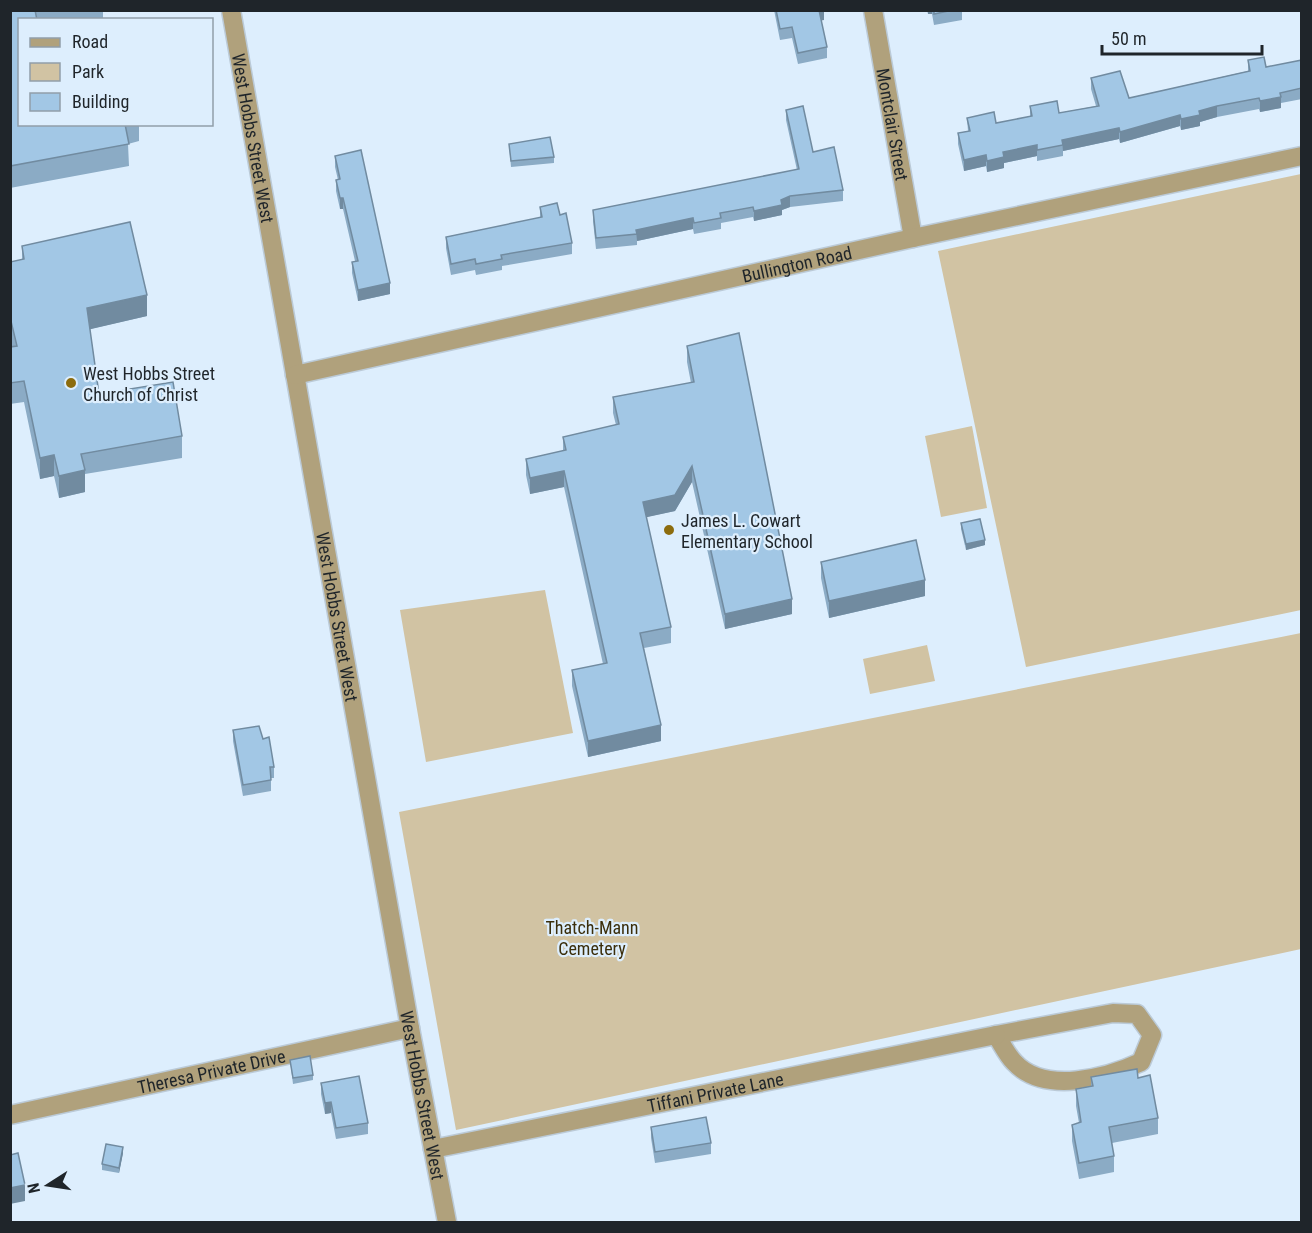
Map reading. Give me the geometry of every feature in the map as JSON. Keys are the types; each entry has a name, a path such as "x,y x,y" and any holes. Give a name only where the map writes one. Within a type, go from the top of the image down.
{"street":[{"name":"West Hobbs Street West","path":"231,10 410,1028 447,1222"},
{"name":"Montclair Street","path":"873,10 913,238"},
{"name":"Bullington Road","path":"295,375 913,238 1302,156"},
{"name":"Tiffani Private Lane","path":"433,1149 996,1035 1113,1013 1137,1014 1152,1035 1141,1062 1114,1074 1064,1081 1037,1077 1015,1063 996,1035"},
{"name":"Theresa Private Drive","path":"10,1115 410,1028"}],"green space":[{"path":"1301,174 1301,610 1026,667 938,251"},
{"path":"972,426 987,508 941,517 925,436"},
{"path":"545,590 573,733 426,762 400,610"},
{"name":"Thatch-Mann Cemetery","path":"1301,633 1301,949 456,1130 399,812"},
{"path":"927,645 935,681 870,694 863,659"}],"building":[{"path":"10,10 35,10 37,18 18,18 18,126 125,126 129,144 10,166"},
{"path":"776,10 819,10 827,47 798,53 792,27 780,29"},
{"path":"934,10 953,10 934,14"},
{"path":"1264,57 1266,67 1302,60 1302,88 1280,93 1281,97 1260,101 1259,98 1217,106 1199,111 1200,115 1181,119 1180,115 1120,132 1119,128 1062,140 1063,145 1037,150 1037,145 1003,152 1004,157 987,161 986,155 964,160 958,133 970,131 967,118 994,112 996,123 1032,116 1030,106 1057,101 1059,113 1099,106 1091,78 1120,71 1129,98 1250,71 1248,60"},
{"path":"803,106 813,152 834,147 843,190 790,196 781,200 782,205 754,211 753,207 720,213 721,218 694,223 693,218 636,230 637,234 596,238 593,210 799,169 786,110"},
{"path":"550,137 554,157 511,161 509,144"},
{"path":"361,150 390,283 358,290 352,262 358,261 343,198 340,198 336,180 340,179 335,156"},
{"path":"557,203 560,215 566,213 572,243 501,255 502,259 476,264 475,259 451,264 446,237 542,217 540,207"},
{"path":"130,222 147,295 87,308 99,394 173,382 182,436 81,454 85,470 59,476 54,455 40,458 24,381 10,383 10,347 17,346 10,317 10,262 24,259 22,246"},
{"name":"James L. Cowart Elementary School","path":"739,333 792,599 725,614 692,466 675,495 643,502 671,627 640,633 661,725 588,741 572,670 607,663 564,471 530,478 526,459 566,450 563,437 619,424 613,397 694,382 687,346"},
{"path":"980,519 985,540 966,544 961,523"},
{"path":"916,540 925,580 829,601 821,562"},
{"path":"259,726 263,739 269,737 274,767 270,767 271,780 243,785 233,730"},
{"path":"310,1056 313,1075 293,1078 290,1060"},
{"path":"1137,1069 1138,1078 1150,1075 1158,1118 1109,1127 1114,1156 1079,1163 1072,1125 1081,1122 1076,1089 1093,1086 1091,1077"},
{"path":"359,1076 368,1123 336,1128 331,1102 325,1103 321,1083"},
{"path":"706,1117 711,1143 655,1152 651,1127"},
{"path":"106,1144 123,1147 119,1168 102,1164"},
{"path":"18,1153 25,1185 10,1188 10,1155"}],"place":[{"name":"West Hobbs Street Church of Christ","path":"71,383"},
{"name":"James L. Cowart Elementary School","path":"669,530"}]}
